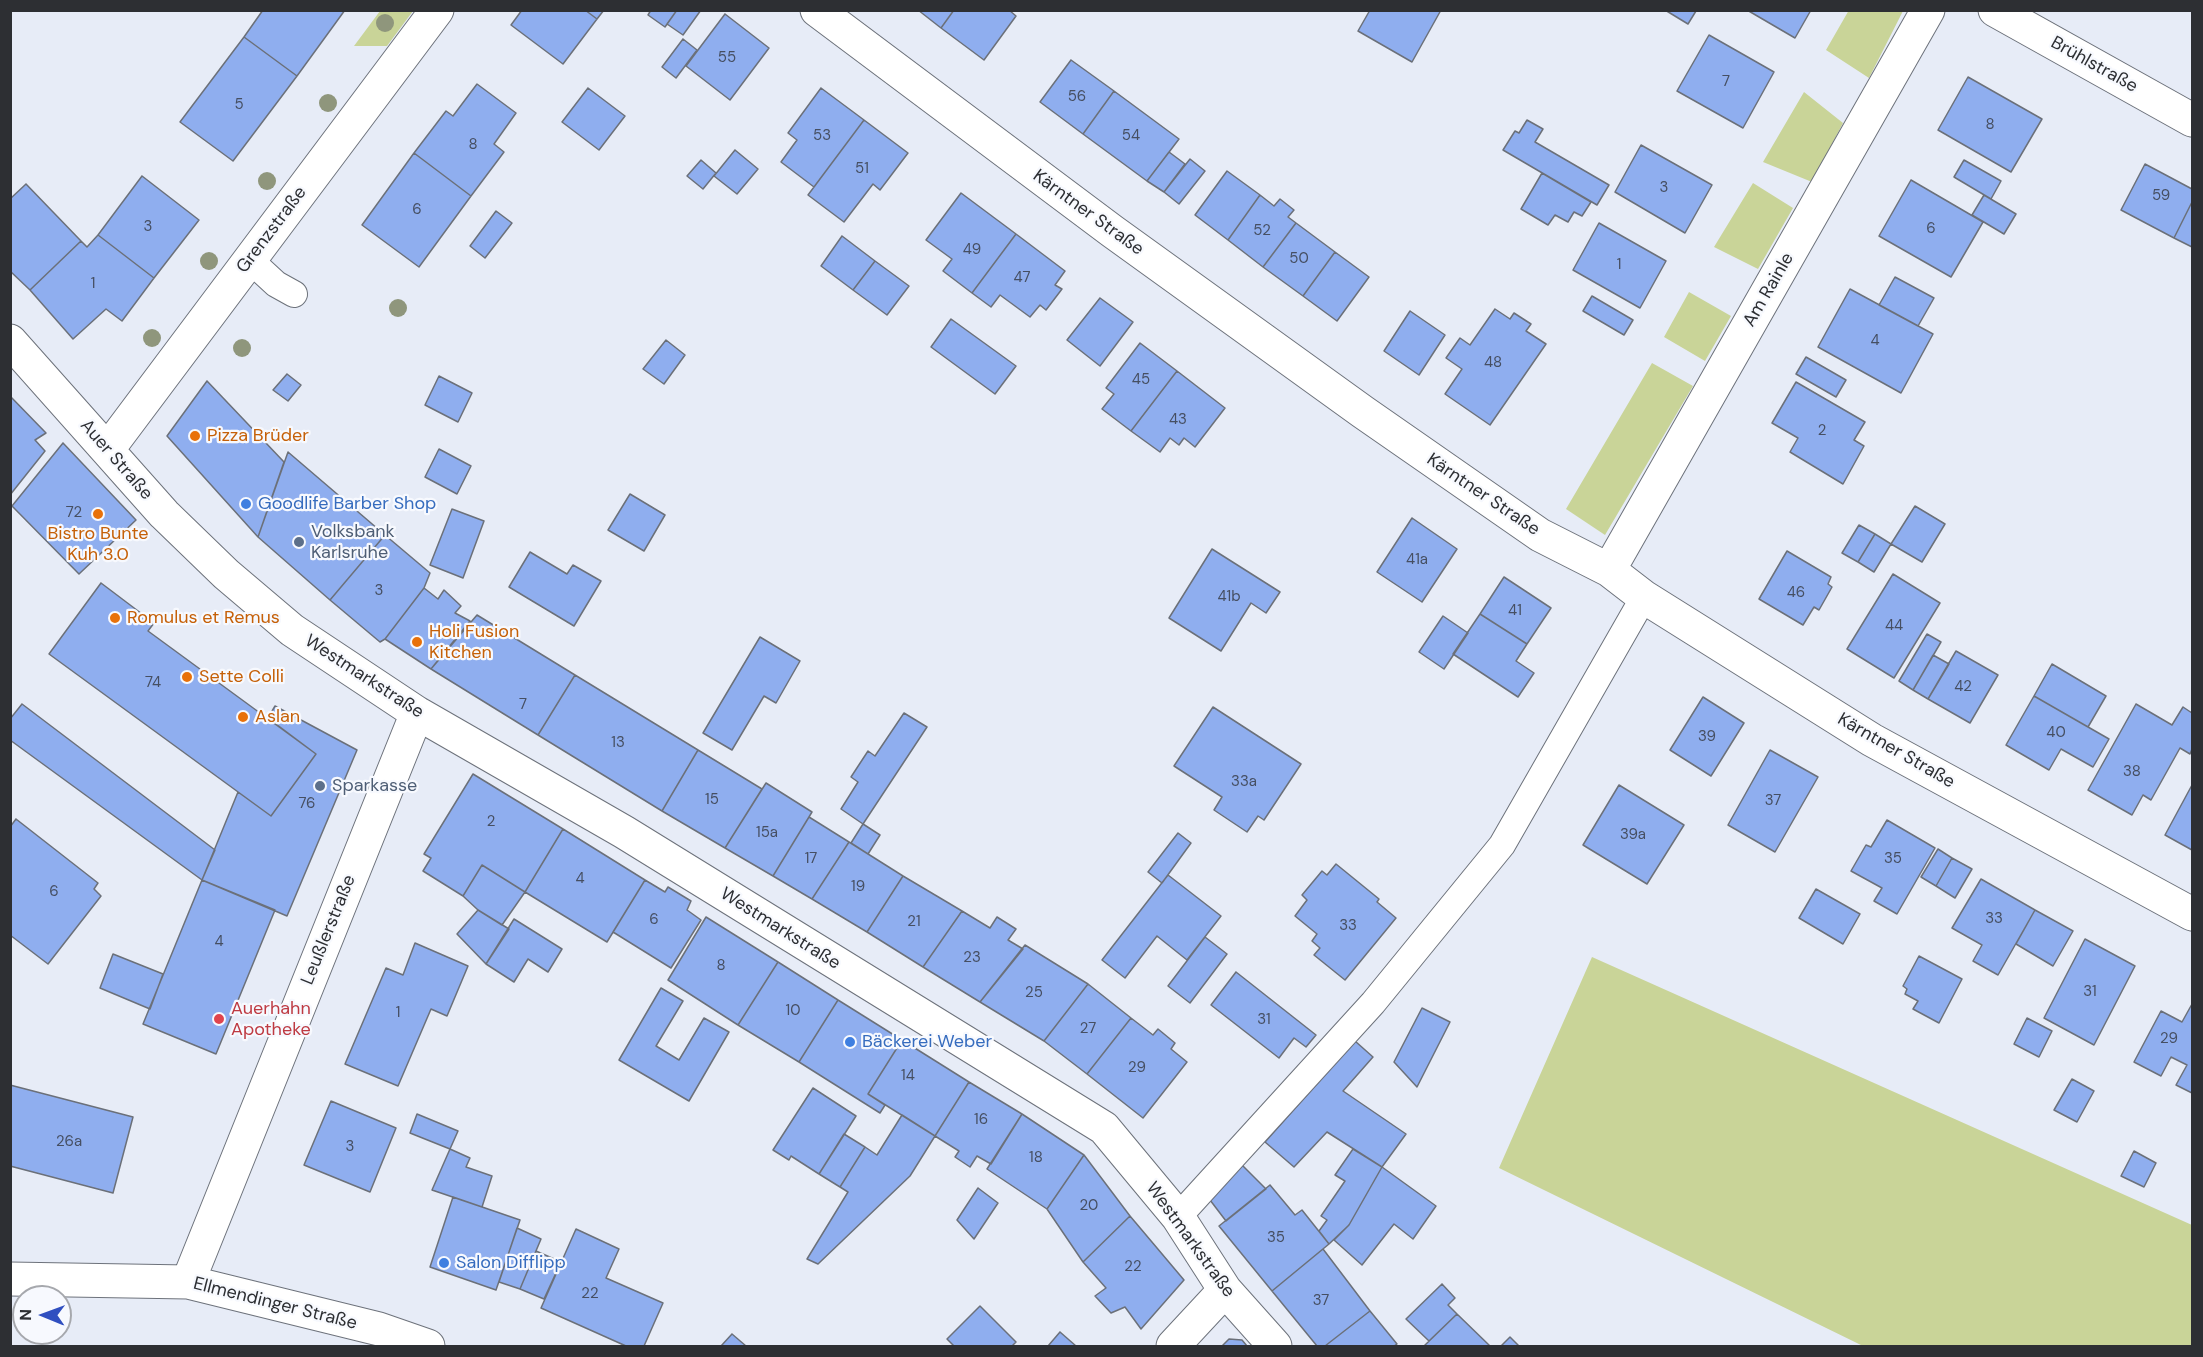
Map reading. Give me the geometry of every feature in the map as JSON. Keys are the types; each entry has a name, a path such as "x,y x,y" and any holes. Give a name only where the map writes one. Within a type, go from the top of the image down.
{"street":[{"name":"Grenzstraße","path":"108,449 437,10"},
{"name":"Kärntner Straße","path":"817,10 1112,231 1363,412 1540,535 1609,570 1644,597 1872,740 2193,914"},
{"name":"Am Rainle","path":"1609,570 1928,10"},
{"name":"Brühlstraße","path":"1995,10 2193,120"},
{"name":"Auer Straße","path":"10,341 164,514 226,574"},
{"name":"Westmarkstraße","path":"226,574 292,630 417,713 624,832 1104,1128 1178,1217 1225,1290 1275,1347"},
{"name":"Leußlerstraße","path":"188,1281 417,713"},
{"name":"Ellmendinger Straße","path":"10,1279 188,1281 379,1329 428,1346"},
{"path":"1173,1347 1225,1290"}],"lane":[{"path":"250,260 276,284 294,294"},
{"path":"1178,1217 1373,1003 1502,845 1644,597"}],"green space":[{"path":"1849,10 1903,11 1869,78 1826,50"},
{"path":"380,11 413,11 387,46 354,46"},
{"path":"1804,92 1843,123 1812,182 1763,162"},
{"path":"1753,183 1793,208 1758,269 1714,247"},
{"path":"1689,292 1731,316 1705,361 1664,337"},
{"path":"1652,363 1693,386 1605,535 1566,509"},
{"path":"1592,957 2192,1225 2192,1346 1863,1346 1499,1168"}],"building":[{"path":"263,10 345,10 297,76 244,37"},
{"path":"522,10 585,10 597,19 563,64 511,25"},
{"path":"585,10 604,10 597,19"},
{"path":"651,10 677,10 665,27 648,15"},
{"path":"677,10 701,10 683,35 667,24"},
{"path":"918,10 954,10 941,28"},
{"path":"954,10 1009,10 1016,16 984,60 941,28"},
{"path":"1370,10 1441,10 1412,62 1358,31"},
{"path":"1665,10 1696,10 1696,11 1688,24"},
{"path":"1747,10 1811,10 1795,38"},
{"path":"725,14 769,48 730,100 686,66"},
{"path":"1709,35 1774,72 1743,128 1677,91"},
{"path":"244,37 297,76 233,161 180,122"},
{"path":"683,39 697,50 676,78 662,67"},
{"path":"1071,60 1114,91 1083,134 1040,102"},
{"path":"1968,77 2042,119 2011,172 1938,130"},
{"path":"477,84 516,113 494,144 504,152 471,196 414,153 446,111 453,116"},
{"path":"588,88 625,116 599,150 562,122"},
{"path":"821,88 864,120 814,187 781,162 797,140 788,133"},
{"path":"1114,91 1179,139 1147,181 1083,134"},
{"path":"864,120 908,153 880,190 873,184 844,222 808,195"},
{"path":"1527,120 1543,129 1535,142 1609,185 1597,205 1503,150 1515,131 1519,133"},
{"path":"1641,145 1712,185 1685,233 1615,192"},
{"path":"735,150 758,169 737,194 714,176"},
{"path":"1169,152 1185,164 1164,192 1147,181"},
{"path":"414,153 471,196 419,267 362,225"},
{"path":"1190,159 1205,171 1179,204 1164,192"},
{"path":"701,160 716,173 703,189 687,176"},
{"path":"1964,160 2001,181 1991,199 1954,177"},
{"path":"2145,164 2192,189 2192,202 2174,238 2121,210"},
{"path":"1227,171 1260,195 1228,240 1195,215"},
{"path":"1542,173 1591,202 1582,216 1574,212 1568,222 1555,215 1548,225 1521,209"},
{"path":"142,176 199,220 154,278 98,235"},
{"path":"1911,180 1983,222 1951,277 1879,236"},
{"path":"26,184 81,241 30,290 10,271 10,199"},
{"path":"961,193 1016,234 972,293 943,271 952,259 926,240"},
{"path":"1260,195 1274,206 1280,199 1294,210 1288,217 1296,223 1263,267 1228,240"},
{"path":"1984,195 2016,214 2004,234 1972,215"},
{"path":"2192,202 2192,247 2174,238"},
{"path":"496,211 512,223 485,258 470,246"},
{"path":"1296,223 1335,252 1303,296 1263,267"},
{"path":"1599,223 1666,261 1640,308 1573,270"},
{"path":"1016,234 1065,271 1055,285 1062,289 1046,310 1040,305 1030,317 1000,295 991,307 972,293"},
{"path":"98,235 154,278 122,321 106,309 73,339 30,290 81,241 87,247"},
{"path":"842,236 875,261 853,290 821,266"},
{"path":"1335,252 1369,277 1337,321 1303,296"},
{"path":"875,261 909,286 887,315 853,290"},
{"path":"1895,277 1934,298 1918,326 1879,305"},
{"path":"1850,289 1933,334 1901,393 1818,347"},
{"path":"1592,296 1633,320 1624,335 1583,311"},
{"path":"1100,298 1133,322 1100,366 1067,340"},
{"path":"1495,309 1510,319 1514,313 1531,324 1526,331 1546,344 1490,425 1445,394 1462,369 1446,358 1460,338 1470,345"},
{"path":"1410,311 1445,335 1419,375 1384,351"},
{"path":"951,319 1016,366 995,394 931,347"},
{"path":"666,340 685,355 664,384 643,369"},
{"path":"1140,343 1177,371 1131,431 1102,409 1114,394 1106,388"},
{"path":"1806,357 1846,380 1836,397 1796,374"},
{"path":"1177,371 1225,408 1195,447 1184,438 1179,445 1170,438 1160,452 1131,431"},
{"path":"287,374 301,385 288,401 273,390"},
{"path":"439,376 472,393 458,422 425,405"},
{"path":"207,381 284,462 258,537 167,436"},
{"path":"1796,382 1865,422 1854,440 1864,446 1843,484 1790,452 1798,438 1772,423"},
{"path":"10,396 46,433 35,440 45,451 10,495"},
{"path":"63,443 136,520 79,574 12,506"},
{"path":"439,449 471,466 457,494 425,477"},
{"path":"288,452 385,535 330,600 258,537"},
{"path":"630,494 665,515 644,551 608,530"},
{"path":"1915,506 1945,524 1922,562 1891,544"},
{"path":"452,509 484,521 463,578 430,565"},
{"path":"1412,518 1457,549 1422,602 1377,572"},
{"path":"1859,525 1875,534 1858,562 1842,553"},
{"path":"1875,534 1891,544 1874,572 1858,562"},
{"path":"385,535 430,573 424,588 385,639 380,642 330,600"},
{"path":"1212,549 1280,592 1266,613 1251,603 1221,651 1169,618"},
{"path":"1787,551 1831,577 1828,584 1832,587 1819,610 1814,607 1803,625 1759,599"},
{"path":"530,552 567,574 573,565 601,581 574,626 509,587"},
{"path":"1893,574 1940,603 1894,678 1847,649"},
{"path":"1504,577 1551,608 1527,644 1480,614"},
{"path":"101,583 154,623 148,631 316,754 271,816 49,654"},
{"path":"424,588 438,599 444,590 461,606 455,613 470,621 431,669 385,639"},
{"path":"1480,614 1527,644 1516,661 1534,673 1518,697 1453,654"},
{"path":"477,615 575,675 538,735 431,669"},
{"path":"1443,616 1468,633 1444,669 1419,652"},
{"path":"1927,634 1941,642 1913,690 1899,681"},
{"path":"760,637 800,661 776,703 764,696 732,750 703,733"},
{"path":"1956,651 1998,675 1970,723 1928,699"},
{"path":"1933,655 1949,664 1928,699 1913,690"},
{"path":"2052,664 2106,696 2088,727 2034,696"},
{"path":"575,675 698,750 662,811 538,735"},
{"path":"2034,696 2109,739 2093,767 2061,749 2049,770 2006,745"},
{"path":"1703,697 1744,723 1711,776 1670,750"},
{"path":"22,704 215,850 202,880 10,740 10,719"},
{"path":"2136,704 2172,725 2183,707 2192,713 2192,749 2190,754 2180,748 2151,800 2143,795 2132,815 2088,790"},
{"path":"275,706 357,750 287,916 202,880 238,792 271,816 316,754 268,718"},
{"path":"1213,707 1301,764 1264,820 1258,816 1247,832 1214,810 1222,797 1174,766"},
{"path":"904,713 927,727 863,824 841,809 858,782 851,777 868,751 875,756"},
{"path":"698,750 762,789 725,848 662,811"},
{"path":"1770,750 1818,777 1775,852 1728,825"},
{"path":"473,774 563,829 525,892 482,865 463,896 423,871 431,858 424,854"},
{"path":"766,783 812,812 773,876 725,848"},
{"path":"1619,785 1684,825 1647,884 1583,845"},
{"path":"2192,785 2192,850 2165,835"},
{"path":"809,817 849,842 812,899 773,876"},
{"path":"16,819 98,883 94,889 101,896 48,964 10,935 10,827"},
{"path":"1887,820 1935,848 1897,914 1874,901 1882,888 1851,871 1866,845 1871,847"},
{"path":"863,824 880,835 868,854 851,843"},
{"path":"563,829 645,880 607,942 525,892"},
{"path":"1178,833 1191,843 1162,883 1148,872"},
{"path":"849,842 903,876 867,932 812,899"},
{"path":"1938,849 1952,858 1936,886 1921,877"},
{"path":"1952,858 1972,869 1955,898 1936,886"},
{"path":"1336,864 1379,899 1377,902 1396,918 1345,980 1314,955 1320,948 1312,941 1317,934 1295,916 1307,900 1302,895 1322,871 1327,875"},
{"path":"482,865 525,892 502,925 478,910 463,896"},
{"path":"1168,875 1221,916 1187,960 1157,936 1125,978 1102,960"},
{"path":"903,876 962,911 923,967 867,932"},
{"path":"1981,879 2035,910 1998,975 1973,961 1982,945 1952,928"},
{"path":"202,880 275,910 216,1054 143,1024"},
{"path":"645,880 665,892 668,887 691,901 687,910 701,920 671,968 613,932"},
{"path":"1816,889 1860,914 1843,944 1799,918"},
{"path":"478,910 509,929 486,964 457,934"},
{"path":"2035,910 2073,931 2053,966 2016,944"},
{"path":"962,911 990,928 997,917 1016,929 1008,940 1023,949 980,1002 923,967"},
{"path":"706,917 778,962 738,1025 668,980"},
{"path":"514,919 562,949 548,972 528,959 514,982 486,964"},
{"path":"1205,937 1227,954 1190,1003 1168,986"},
{"path":"2085,939 2135,966 2094,1045 2044,1018"},
{"path":"415,943 468,966 447,1016 431,1009 398,1086 345,1064 386,968 403,975"},
{"path":"1025,945 1088,984 1044,1041 980,1002"},
{"path":"113,954 163,974 150,1009 100,988"},
{"path":"1919,956 1962,979 1939,1023 1913,1009 1918,1001 1905,994 1907,989 1903,986"},
{"path":"778,962 838,1000 799,1062 738,1025"},
{"path":"1236,972 1316,1035 1306,1047 1294,1038 1279,1058 1211,1005"},
{"path":"1088,984 1131,1018 1087,1074 1044,1041"},
{"path":"661,988 683,1001 656,1046 679,1060 704,1018 729,1032 689,1101 619,1060"},
{"path":"838,1000 902,1040 868,1094 885,1105 880,1113 799,1062"},
{"path":"2192,1004 2192,1093 2176,1085 2187,1065 2171,1057 2161,1076 2134,1062 2161,1011 2182,1022"},
{"path":"1422,1008 1450,1022 1417,1087 1394,1062"},
{"path":"1131,1018 1153,1035 1158,1029 1175,1043 1171,1049 1187,1062 1143,1118 1087,1074"},
{"path":"2027,1018 2052,1031 2039,1057 2014,1044"},
{"path":"902,1040 969,1082 935,1136 868,1094"},
{"path":"1355,1041 1373,1057 1343,1091 1406,1134 1382,1167 1327,1132 1294,1167 1265,1142"},
{"path":"2072,1079 2094,1091 2077,1122 2054,1110"},
{"path":"969,1082 1022,1114 991,1164 977,1156 970,1167 955,1157 959,1151 935,1136"},
{"path":"10,1085 133,1117 113,1193 10,1166"},
{"path":"813,1088 856,1116 819,1174 791,1156 789,1160 773,1150"},
{"path":"331,1101 396,1128 370,1192 304,1165"},
{"path":"417,1114 458,1131 450,1149 410,1133"},
{"path":"1022,1114 1084,1155 1047,1209 987,1169"},
{"path":"902,1115 935,1136 910,1176 818,1264 807,1259 848,1192 840,1187 865,1147 877,1155"},
{"path":"844,1134 865,1147 840,1187 819,1174"},
{"path":"450,1149 470,1158 466,1167 492,1176 482,1207 432,1190"},
{"path":"1353,1149 1382,1167 1349,1225 1329,1244 1319,1231 1327,1220 1321,1216 1345,1181 1335,1175"},
{"path":"2134,1151 2156,1163 2144,1187 2121,1176"},
{"path":"1084,1155 1130,1216 1083,1262 1047,1209"},
{"path":"1242,1165 1266,1189 1226,1221 1210,1200"},
{"path":"1382,1167 1436,1206 1413,1239 1394,1224 1362,1265 1334,1240 1349,1225"},
{"path":"1270,1185 1295,1215 1302,1210 1329,1244 1272,1291 1219,1226"},
{"path":"978,1188 998,1203 974,1239 957,1220"},
{"path":"453,1197 520,1220 496,1290 430,1267"},
{"path":"1130,1216 1184,1280 1141,1329 1125,1307 1111,1313 1095,1296 1106,1288 1083,1262"},
{"path":"517,1228 541,1239 520,1289 499,1282"},
{"path":"576,1229 619,1249 606,1278 663,1303 644,1346 626,1346 541,1308"},
{"path":"1323,1249 1370,1311 1325,1346 1317,1346 1272,1291"},
{"path":"536,1251 561,1262 544,1299 520,1289"},
{"path":"1442,1284 1455,1298 1448,1305 1457,1314 1429,1341 1406,1319"},
{"path":"980,1306 1016,1342 1012,1346 954,1346 947,1339"},
{"path":"1370,1311 1397,1344 1394,1346 1325,1346"},
{"path":"1457,1314 1490,1346 1424,1346"},
{"path":"1060,1332 1076,1346 1048,1346"},
{"path":"732,1334 746,1346 721,1346"},
{"path":"1510,1337 1519,1346 1501,1346"},
{"path":"1229,1339 1242,1340 1247,1346 1222,1346"}],"place":[{"name":"Pizza Brüder","path":"195,436"},
{"name":"Goodlife Barber Shop","path":"246,504"},
{"name":"Bistro Bunte Kuh 3.0","path":"98,514"},
{"name":"Volksbank Karlsruhe","path":"299,542"},
{"name":"Romulus et Remus","path":"115,618"},
{"name":"Holi Fusion Kitchen","path":"417,642"},
{"name":"Sette Colli","path":"187,677"},
{"name":"Aslan","path":"243,717"},
{"name":"Sparkasse","path":"320,786"},
{"name":"Auerhahn Apotheke","path":"219,1019"},
{"name":"Bäckerei Weber","path":"850,1042"},
{"name":"Salon Difflipp","path":"444,1263"}]}
